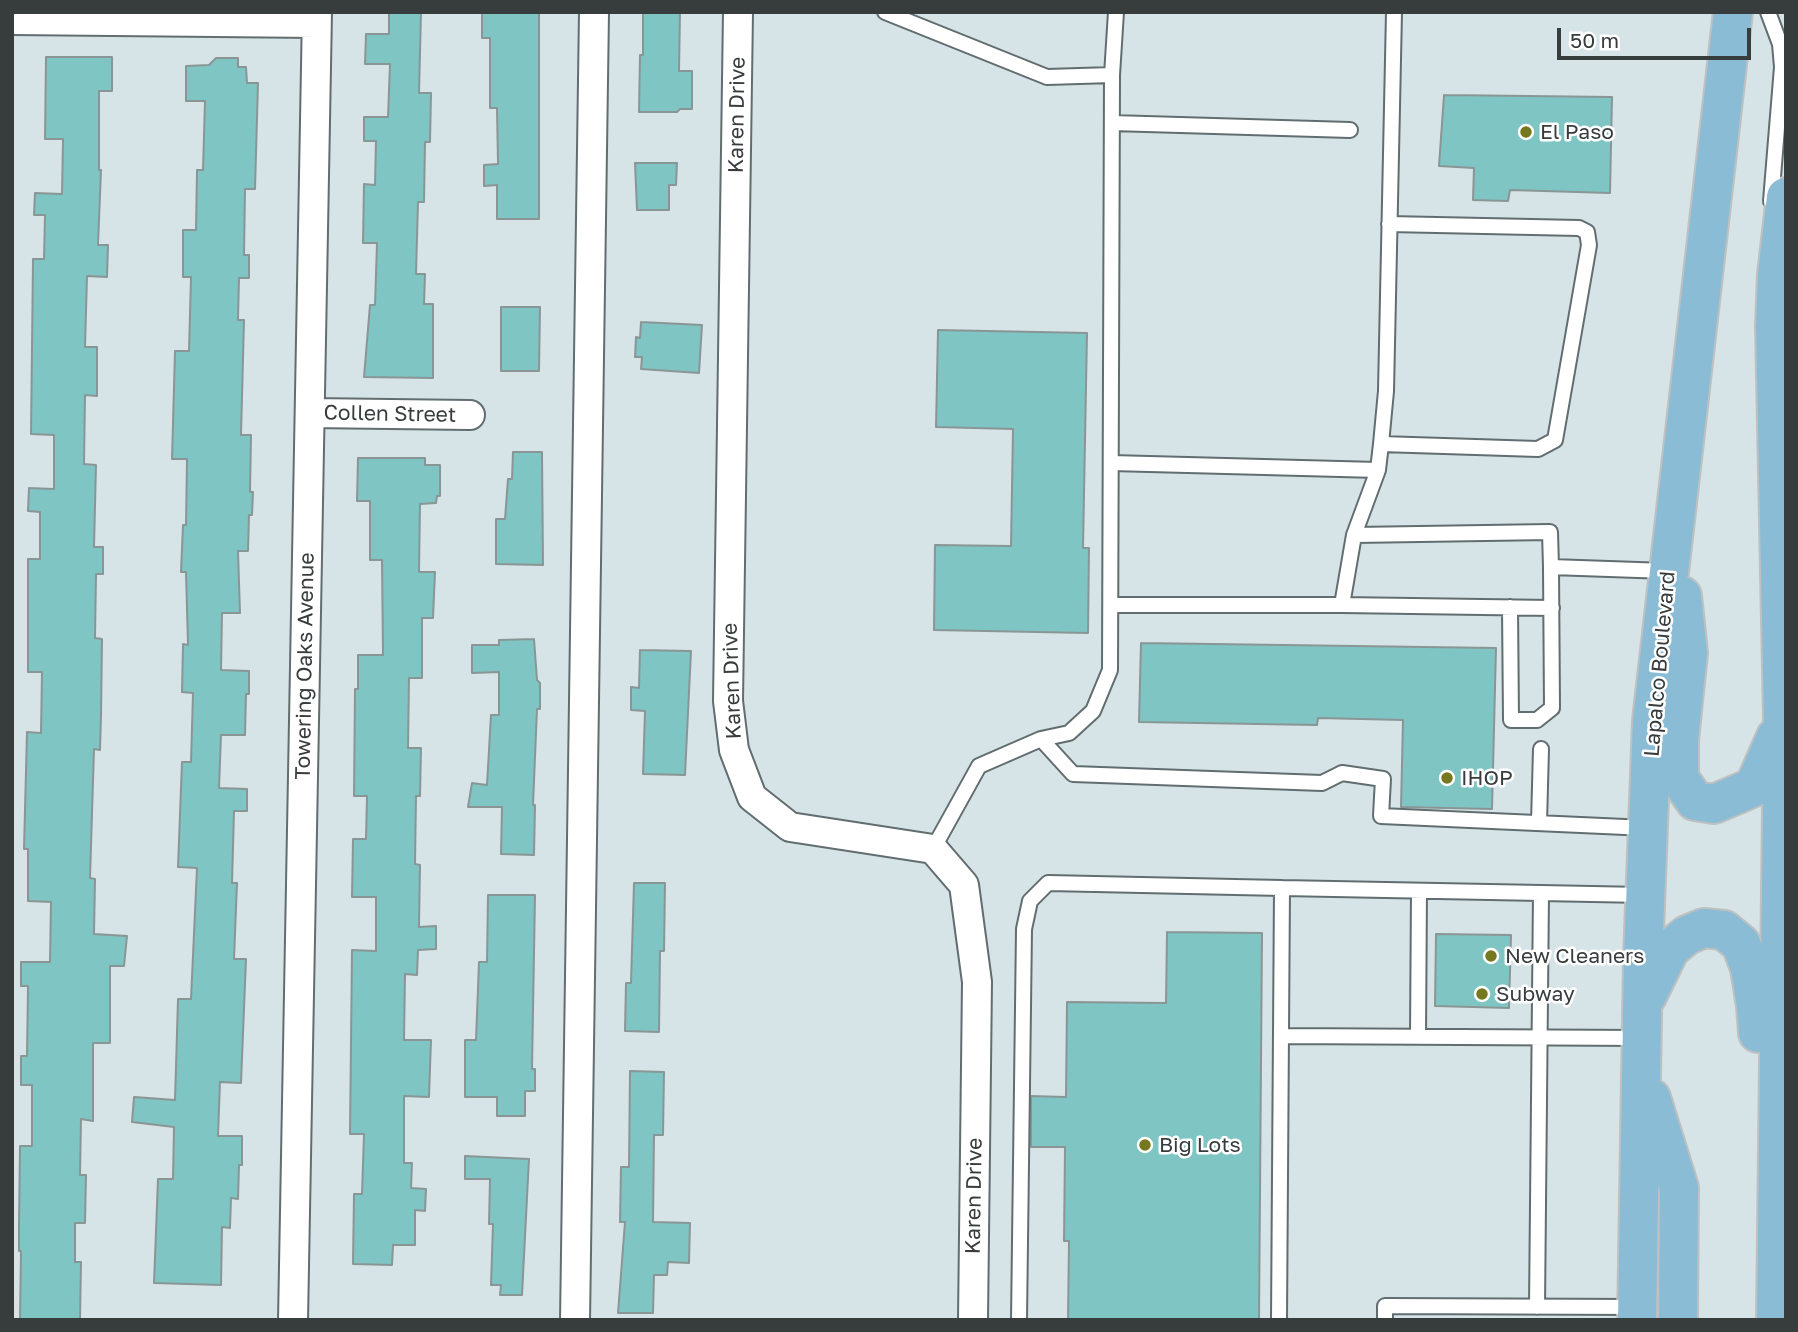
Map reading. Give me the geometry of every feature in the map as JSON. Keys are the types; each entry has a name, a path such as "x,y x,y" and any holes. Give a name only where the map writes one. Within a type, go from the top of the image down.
{"main road":[{"name":"Lapalco Boulevard","path":"1637,1313 1641,1037 1652,721 1733,12"},
{"path":"1776,1320 1781,1191 1784,757 1781,275 1786,197"},
{"path":"1674,521 1688,653 1679,740 1679,778 1695,801 1714,804 1754,787 1783,694"},
{"path":"1679,1315 1679,1188 1641,1037 1670,949 1687,935 1704,928 1724,930 1741,944 1750,968 1756,1006 1761,1094 1781,1191"}],"street":[{"path":"575,1320 594,12"},
{"name":"Karen Drive","path":"738,12 728,701 734,750 752,797 790,827 933,849 964,884 977,982 973,1320"},
{"path":"12,20 316,17"},
{"name":"Towering Oaks Avenue","path":"293,1320 316,17"},
{"name":"Collen Street","path":"310,414 470,415"}],"lane":[{"path":"885,12 1047,77 1112,75"},
{"path":"933,849 979,766 1041,739 1069,733 1093,711 1111,670 1112,75 1116,12"},
{"path":"1342,605 1354,535 1378,470 1381,444 1385,391 1394,12"},
{"path":"1768,12 1780,44 1782,67 1767,248 1781,326"},
{"path":"1112,123 1350,130"},
{"path":"1381,444 1538,449 1555,440 1589,244 1587,232 1579,228 1389,224"},
{"path":"1111,463 1378,470"},
{"path":"1354,535 1550,532 1552,708 1537,720 1511,720 1510,607"},
{"path":"1551,567 1668,571"},
{"path":"1111,605 1552,608"},
{"path":"1041,739 1073,774 1322,783 1342,774 1383,779 1381,816 1647,828"},
{"path":"1539,823 1541,749"},
{"path":"1019,1320 1024,929 1030,901 1048,883 1645,895"},
{"path":"1279,1320 1282,888"},
{"path":"1418,1036 1419,891"},
{"path":"1537,1307 1541,893"},
{"path":"1281,1036 1641,1037"},
{"path":"1385,1320 1385,1306 1537,1307 1637,1313"}],"building":[{"path":"389,12 421,12 419,93 431,93 430,142 425,142 424,202 418,202 416,274 425,274 424,304 433,304 433,378 364,377 370,305 375,305 377,243 363,243 364,184 375,185 376,141 364,141 364,117 388,117 390,64 365,64 366,34 389,34"},
{"path":"482,12 539,12 539,219 497,219 497,185 484,186 484,165 498,164 497,108 490,108 490,38 482,38"},
{"path":"643,12 680,12 679,71 692,71 692,109 680,109 677,112 639,112"},
{"path":"46,57 112,57 112,91 99,91 101,170 98,245 108,245 107,277 87,276 85,347 97,347 97,396 85,395 84,464 96,465 94,547 103,547 103,574 96,574 95,638 102,639 101,716 100,750 94,749 90,878 95,879 94,934 127,936 124,966 110,966 110,1043 93,1043 93,1121 81,1119 80,1175 86,1175 85,1223 75,1223 75,1262 81,1262 80,1320 20,1320 20,1146 32,1146 32,1085 21,1085 21,1056 27,1056 28,986 21,986 21,962 50,962 51,902 28,901 28,849 24,849 27,732 41,733 42,672 28,672 28,559 40,559 40,512 28,511 29,488 54,489 54,435 31,434 33,259 44,259 45,215 34,215 35,193 62,194 63,139 45,139"},
{"path":"216,58 238,58 238,67 246,67 247,83 258,83 255,189 245,189 244,255 249,255 249,278 239,278 238,320 244,320 241,435 251,435 252,515 249,515 248,551 238,551 240,613 222,613 221,670 249,671 249,694 246,694 245,735 221,735 219,788 247,789 247,811 234,811 232,883 237,883 234,959 246,959 241,1083 220,1082 218,1136 242,1136 242,1165 239,1165 238,1199 231,1198 230,1228 222,1227 221,1285 154,1283 158,1179 173,1179 174,1127 132,1122 134,1097 175,1100 178,999 191,999 197,868 178,867 182,762 191,762 193,693 182,692 183,644 188,645 186,572 181,572 183,525 186,525 187,459 172,459 175,351 189,351 191,277 183,277 183,230 196,230 197,170 203,170 205,101 186,101 186,66 209,65"},
{"name":"El Paso","path":"1444,95 1612,97 1610,193 1510,190 1508,201 1473,200 1474,168 1439,166"},
{"path":"635,163 677,163 676,185 669,185 669,210 637,210"},
{"path":"501,307 540,307 539,371 501,371"},
{"path":"641,322 702,325 699,373 641,369 642,357 635,357 636,337 640,338"},
{"path":"938,330 1087,333 1083,548 1089,548 1088,633 934,630 935,545 1011,546 1013,429 936,427"},
{"path":"513,452 542,452 543,565 496,564 496,519 505,519 508,479 512,479"},
{"path":"358,458 425,458 425,465 440,465 440,496 437,496 436,503 420,504 419,572 435,572 433,618 422,618 422,678 409,678 408,748 421,748 420,796 416,796 415,864 420,865 419,927 436,926 436,949 418,950 417,975 405,974 404,1040 431,1040 429,1097 404,1096 404,1163 412,1163 411,1188 426,1189 425,1211 415,1210 415,1245 393,1245 392,1265 353,1264 354,1194 362,1194 364,1134 350,1134 352,950 376,951 376,897 352,897 353,839 366,839 367,796 354,796 355,689 358,689 358,655 383,655 382,560 370,560 370,501 357,501"},
{"path":"534,639 537,680 540,683 540,709 537,709 533,805 534,855 501,854 502,807 468,807 472,783 487,785 491,715 499,715 499,672 472,673 472,645 499,645 499,640"},
{"path":"1141,643 1496,648 1492,809 1401,807 1403,720 1318,718 1317,725 1139,722"},
{"path":"640,650 691,651 685,775 643,774 645,711 631,710 631,687 639,688"},
{"path":"634,883 665,883 664,951 660,951 659,1032 625,1031 626,983 631,983"},
{"path":"488,895 535,895 532,1069 535,1069 535,1091 525,1091 525,1116 497,1116 497,1097 465,1097 465,1040 476,1040 479,962 487,962"},
{"path":"1167,932 1262,933 1259,1320 1068,1320 1069,1241 1064,1241 1065,1147 1031,1147 1031,1096 1066,1097 1067,1002 1166,1003"},
{"path":"1436,934 1511,935 1509,1008 1435,1006"},
{"path":"630,1071 664,1072 663,1135 654,1135 653,1222 690,1223 689,1263 668,1262 667,1275 654,1275 653,1313 618,1313 625,1222 620,1222 621,1167 629,1167"},
{"path":"465,1156 529,1159 522,1295 500,1295 501,1285 491,1285 493,1224 489,1224 490,1179 465,1179"}],"place":[{"name":"El Paso","path":"1526,132"},
{"name":"IHOP","path":"1447,778"},
{"name":"New Cleaners","path":"1491,956"},
{"name":"Subway","path":"1482,994"},
{"name":"Big Lots","path":"1145,1145"}]}
